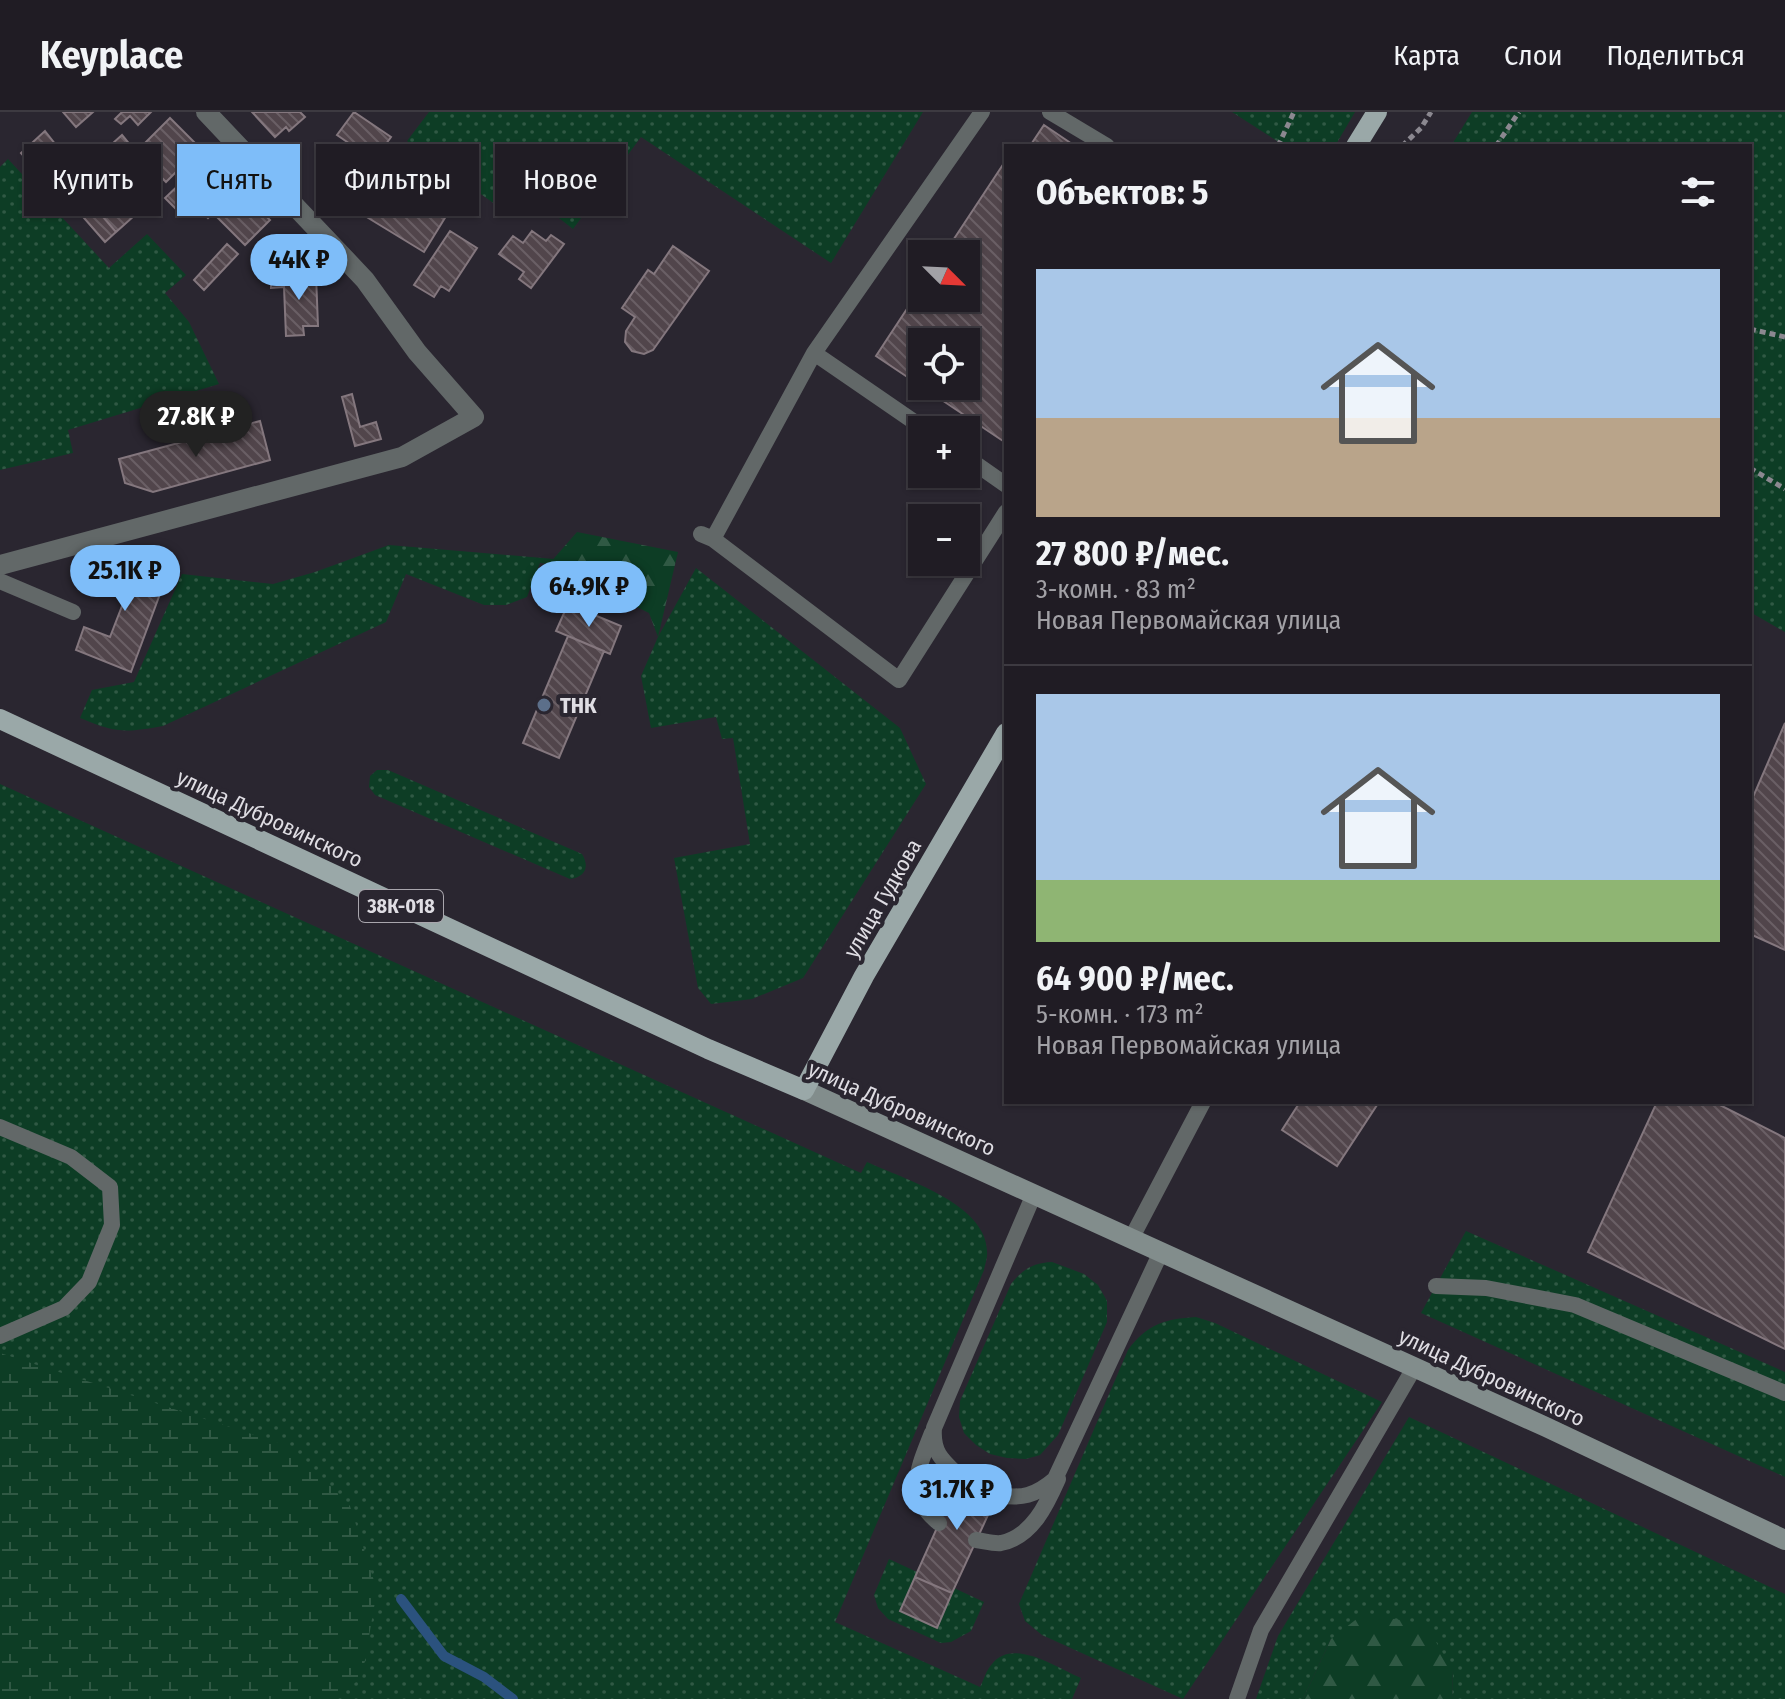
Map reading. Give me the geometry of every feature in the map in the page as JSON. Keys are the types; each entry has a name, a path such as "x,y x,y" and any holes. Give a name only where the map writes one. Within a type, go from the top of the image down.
{"main road":[{"path":"1357,144 1377,112"},
{"name":"улица Дубровинского","path":"0,719 708,1049 1034,1194 1785,1540"},
{"name":"улица Гудкова","path":"804,1090 864,976 1004,736"}],"street":[{"path":"0,565 402,457 474,417 417,352 365,280 206,112"}],"lane":[{"path":"982,112 814,353 707,536 899,680 1004,515"},
{"path":"1050,112 1104,144"},
{"path":"814,353 908,418"},
{"path":"980,467 1004,484"},
{"path":"0,581 73,612"},
{"path":"1131,1239 1202,1104"},
{"path":"0,1127 71,1157 110,1187 112,1225 89,1282 64,1308 0,1336"},
{"path":"939,1523 920,1502 915,1484 934,1428 1034,1194"},
{"path":"976,1540 1000,1543 1022,1535 1047,1503 1161,1252"},
{"path":"1436,1286 1486,1288 1575,1305 1785,1393"},
{"path":"1237,1699 1261,1630 1414,1368"},
{"path":"934,1428 933,1444 943,1461 960,1477"},
{"path":"997,1495 1018,1498 1042,1490 1055,1479 1065,1461"}],"path":[{"path":"1279,144 1294,112"},
{"path":"1404,144 1421,128 1431,112"},
{"path":"1497,144 1519,112"},
{"path":"1752,329 1785,337"},
{"path":"1752,469 1785,489"}],"green space":[{"path":"429,112 923,112 831,263 641,137 626,157 626,144 495,144 495,204 479,193 479,144 411,144 407,141"},
{"path":"1232,112 1355,112 1336,144 1282,144"},
{"path":"1472,112 1785,112 1785,632 1752,613 1752,144 1452,144"},
{"path":"8,159 24,176 24,216 61,216 109,268 147,234 186,275 165,293 189,322 219,384 68,430 73,453 0,470 0,167"},
{"path":"556,216 583,216 573,229"},
{"path":"577,532 678,552 658,637 649,613 549,564"},
{"path":"389,545 554,559 549,564 540,563 527,597 506,605 484,605 406,574 386,622 163,726 120,730 80,718 92,690 134,682 182,574 273,584"},
{"path":"696,568 900,728 926,784 803,978 752,999 711,1004 698,988 674,858 750,844 733,738 722,739 716,717 651,728 641,676 658,637"},
{"path":"377,770 388,770 582,854 585,871 570,879 375,795 369,787 370,776"},
{"path":"0,784 861,1173 867,1162 921,1185 958,1206 973,1219 983,1234 987,1253 984,1270 835,1622 980,1687 990,1666 1001,1656 1011,1653 1035,1657 1081,1678 1072,1699 0,1699"},
{"path":"1466,1231 1785,1372 1785,1477 1421,1313"},
{"path":"1052,1262 1084,1274 1098,1285 1107,1301 1107,1322 1058,1435 1040,1455 1026,1459 990,1454 964,1433 959,1417 960,1401 1011,1284 1029,1268"},
{"path":"1196,1317 1215,1323 1382,1402 1183,1699 1042,1635 1025,1621 1019,1604 1128,1350 1142,1334 1158,1324"},
{"path":"0,1353 292,1447 350,1506 377,1590 362,1677 335,1699 0,1699"},
{"path":"1409,1417 1785,1594 1785,1699 1452,1699 1453,1670 1331,1639 1303,1699 1256,1699 1278,1636"},
{"path":"889,1559 917,1572 900,1611 937,1627 954,1588 984,1602 971,1631 951,1642 941,1643 888,1619 878,1608 874,1595"},
{"path":"1363,1614 1425,1624 1453,1670 1452,1699 1303,1699 1331,1639"}],"building":[{"path":"63,112 93,112 76,127"},
{"path":"122,112 151,112 138,125 130,116 121,124 115,119"},
{"path":"252,112 300,112 305,117 289,131 286,127 275,137"},
{"path":"354,112 391,137 386,144 350,144 337,135"},
{"path":"170,118 196,144 177,144 177,171 166,182 161,177 161,144 144,144"},
{"path":"1044,125 1072,144 1031,144"},
{"path":"45,131 55,144 31,144"},
{"path":"122,135 129,144 114,144"},
{"path":"1004,163 1004,442 980,426 980,416 966,416 942,400 980,400 980,328 908,328 908,377 876,356 908,307 908,312 980,312 980,240 953,240"},
{"path":"177,187 177,210 165,198"},
{"path":"82,216 102,216 116,232 105,242"},
{"path":"106,216 134,216 116,232 104,218"},
{"path":"216,216 266,216 270,220 245,245"},
{"path":"365,216 446,216 424,252"},
{"path":"450,231 477,248 449,291 441,286 434,297 414,285"},
{"path":"532,231 546,241 551,235 564,244 531,288 519,279 524,272 499,254 513,236 523,243"},
{"path":"227,244 238,254 204,290 194,280"},
{"path":"673,246 709,271 653,350 644,354 632,351 625,342 626,331 635,317 622,308 648,270 654,274"},
{"path":"316,275 318,326 303,326 304,335 286,336 284,287 271,288 271,277"},
{"path":"352,394 360,427 376,422 381,439 355,446 342,397"},
{"path":"260,421 270,460 153,492 125,483 119,459"},
{"path":"125,558 167,575 131,672 76,650 84,627 110,637 127,593 106,594 95,570"},
{"path":"568,604 621,626 610,654 556,631"},
{"path":"568,636 604,651 559,758 523,743"},
{"path":"1785,723 1785,950 1752,935 1752,799"},
{"path":"1299,1104 1378,1104 1337,1166 1282,1130"},
{"path":"1656,1104 1718,1104 1785,1138 1785,1349 1588,1252"},
{"path":"962,1472 1000,1489 952,1593 915,1577"},
{"path":"915,1577 952,1593 937,1628 900,1611"}],"waterway":[{"path":"401,1599 444,1656 484,1677 513,1699"}],"place":[{"name":"ТНК","path":"544,705"}]}
